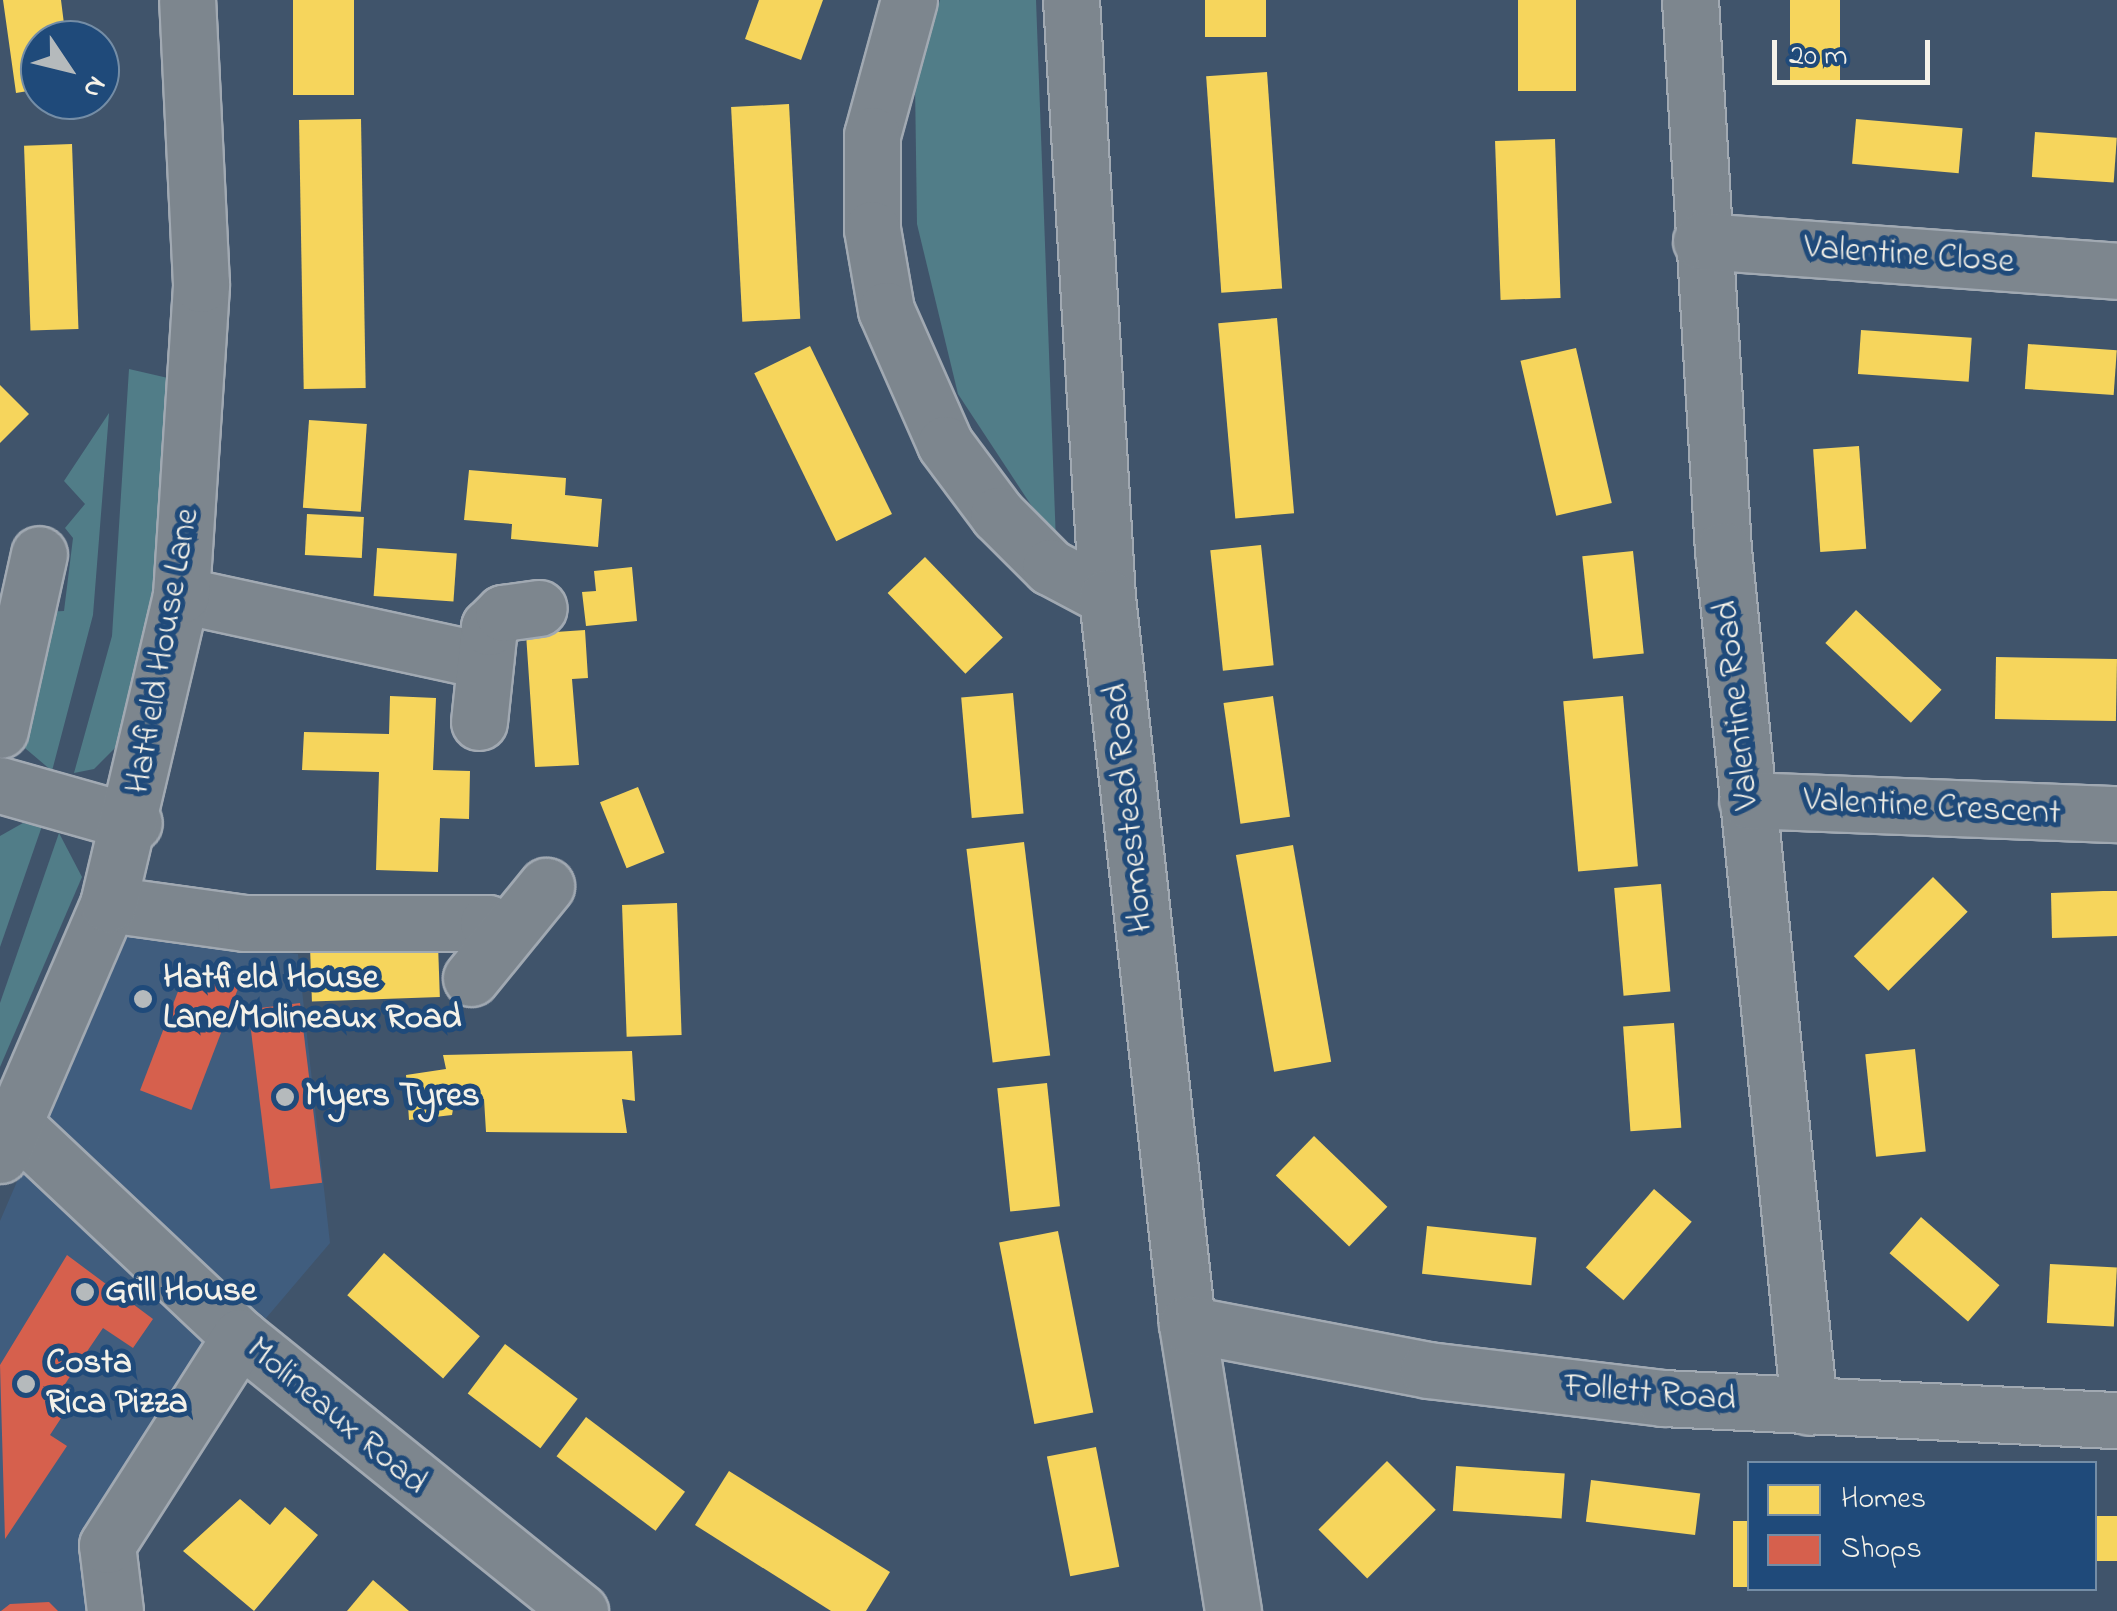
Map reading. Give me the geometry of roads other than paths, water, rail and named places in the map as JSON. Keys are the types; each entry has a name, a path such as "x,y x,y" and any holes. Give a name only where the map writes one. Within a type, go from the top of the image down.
{"street":[{"name":"Hatfield House Lane","path":"8,1141 108,904 134,823 181,594 201,284 188,0"},
{"path":"909,0 872,135 872,229 886,310 946,444 998,515 1050,566 1107,597"},
{"name":"Homestead Road","path":"1071,0 1107,597 1187,1324 1233,1611"},
{"name":"Valentine Road","path":"1690,0 1701,241 1747,800 1809,1407"},
{"name":"Valentine Close","path":"1701,241 2117,272"},
{"path":"0,730 39,554"},
{"path":"181,594 485,661"},
{"path":"479,722 490,627 503,613 540,608"},
{"path":"0,786 134,823"},
{"name":"Valentine Crescent","path":"1747,800 2117,814"},
{"path":"472,978 546,886"},
{"path":"108,904 230,922 488,923 504,934"},
{"name":"Molineaux Road","path":"8,1141 240,1336 580,1611"},
{"name":"Follett Road","path":"1187,1324 1428,1370 1809,1407 2117,1420"},
{"path":"115,1611 108,1545 133,1492 240,1336"}],"place":[{"name":"Hatfield House Lane/Molineaux Road","path":"143,999"},
{"name":"Myers Tyres","path":"285,1097"},
{"name":"Grill House","path":"85,1292"},
{"name":"Costa Rica Pizza","path":"26,1384"}]}
